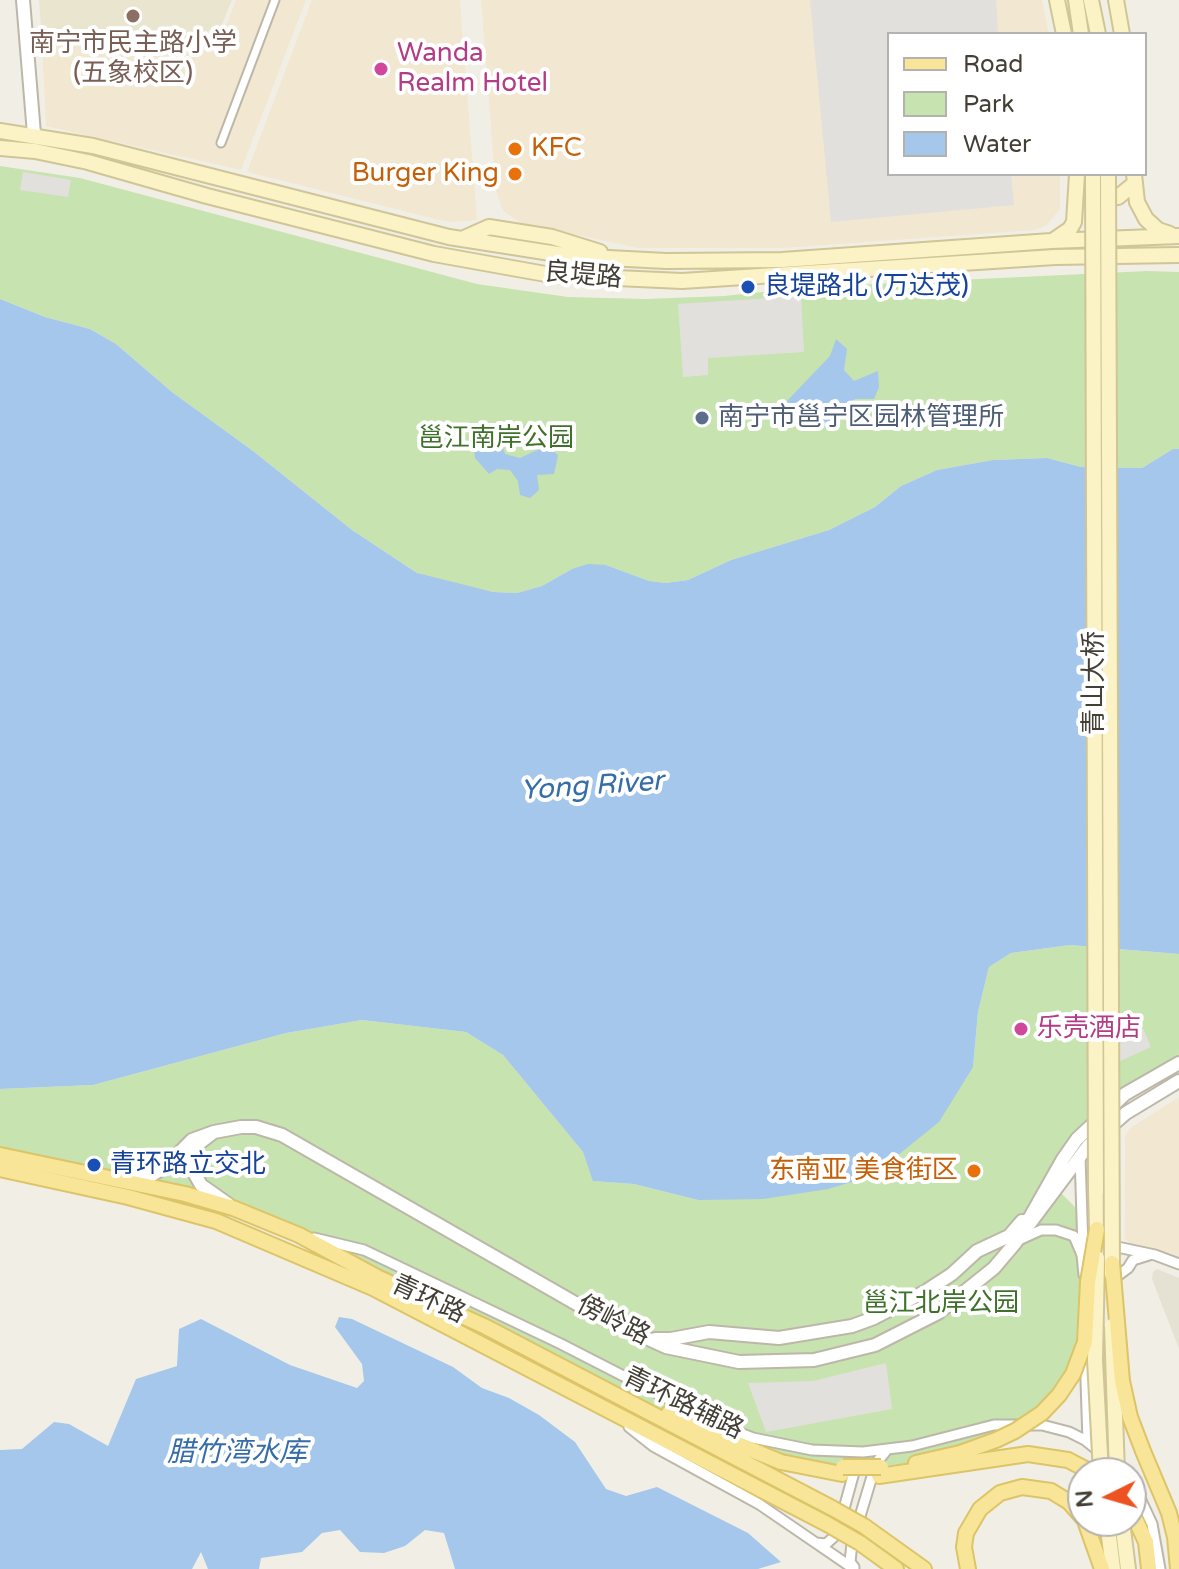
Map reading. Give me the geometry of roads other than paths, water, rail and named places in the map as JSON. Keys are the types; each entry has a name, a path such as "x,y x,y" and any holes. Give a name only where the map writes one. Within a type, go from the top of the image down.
{"main road":[{"path":"1057,0 1064,32"},
{"path":"1076,0 1081,32"},
{"path":"1091,0 1098,32"},
{"path":"1116,0 1122,32"},
{"name":"良堤路","path":"0,131 34,134 93,146 461,239 570,256 782,260 1051,241 1177,236"},
{"name":"良堤路","path":"0,148 35,151 88,162 434,254 551,275 682,281 1055,257 1179,255"},
{"name":"青山大桥","path":"1093,176 1104,1191"},
{"name":"青山大桥","path":"1104,1191 1108,176"},
{"path":"1078,177 1092,196 1105,199 1118,197 1134,179"},
{"path":"1051,241 1070,229 1074,222 1078,177"},
{"path":"1134,179 1137,202 1146,219 1158,230 1177,236"},
{"path":"989,245 991,262"},
{"name":"青环路","path":"0,1155 185,1194 233,1208 299,1235 377,1277 486,1327 832,1508 864,1526 924,1569"},
{"name":"青环路","path":"0,1169 128,1197 216,1221 373,1288 827,1524 860,1543 893,1569"},
{"path":"880,1471 932,1460 996,1440 1034,1419 1051,1405 1073,1374 1085,1342 1088,1282 1104,1191"},
{"path":"1104,1191 1114,1270 1122,1381 1130,1417 1169,1513 1178,1569"},
{"path":"1097,1229 1095,1371 1100,1457"},
{"path":"1114,1270 1112,1382 1120,1457"},
{"path":"536,1353 582,1368 669,1413 763,1456 804,1468 843,1465 880,1471 1028,1454 1067,1460"},
{"path":"968,1569 964,1547 966,1533 980,1509 1000,1493 1022,1487 1051,1491 1067,1501"},
{"path":"1090,1537 1102,1569"},
{"path":"1112,1537 1120,1562"},
{"path":"1120,1562 1121,1537"},
{"path":"1144,1537 1149,1569"}],"street":[{"path":"23,0 34,134"},
{"path":"221,143 275,0"},
{"name":"傍岭路","path":"1016,1242 1077,1139 1125,1094 1179,1063"},
{"name":"傍岭路","path":"214,1132 227,1128 256,1127 282,1135 596,1315 666,1347 703,1357 779,1363 848,1354 903,1333 938,1313 994,1268 1080,1156 1116,1122 1179,1081"},
{"path":"1116,1122 1114,1270 1128,1268 1133,1260 1155,1255"},
{"path":"124,1182 149,1177 165,1167 192,1140 214,1132"},
{"path":"214,1132 197,1145 192,1169 201,1185 233,1208"},
{"path":"1080,1156 1078,1238 1084,1267 1088,1442"},
{"path":"645,1338 671,1339 709,1332 757,1338 804,1336 874,1318 926,1291 952,1274 977,1251 1009,1236 1049,1182"},
{"path":"1016,1242 1041,1230 1056,1230 1179,1264"},
{"name":"青环路辅路","path":"299,1235 364,1250 561,1344 731,1431 843,1465 889,1450 1007,1423 1055,1428 1088,1442 1105,1457"},
{"name":"青环路辅路","path":"610,1412 653,1446 729,1486 854,1569"},
{"path":"854,1569 850,1562 852,1543 876,1463 889,1450"},
{"path":"816,1543 826,1544 837,1534 856,1465 853,1457 843,1465"},
{"path":"1147,1513 1152,1524 1160,1569"}],"water":[{"name":"Yong River","path":"0,299 45,317 90,329 116,344 172,392 253,451 352,530 417,573 493,592 517,593 542,586 588,564 606,565 649,581 666,583 688,580 731,560 829,530 875,507 901,486 937,470 993,460 1047,458 1081,467 1142,468 1173,449 1179,449 1179,954 1070,945 1011,953 989,967 978,1012 973,1067 939,1122 872,1176 828,1189 763,1199 698,1200 634,1184 593,1181 583,1152 503,1055 466,1032 362,1020 286,1033 93,1085 0,1089"},
{"path":"836,339 847,349 844,370 854,381 878,371 879,387 874,399 855,399 842,407 836,418 819,426 800,419 790,411 787,401 830,356"},
{"path":"484,430 498,434 505,454 520,458 546,446 558,455 554,474 537,475 539,490 530,498 520,495 518,481 510,470 497,469 489,474 475,458 473,439"},
{"name":"腊竹湾水库","path":"339,1317 352,1319 453,1367 482,1388 509,1398 539,1415 575,1442 606,1489 626,1496 657,1487 748,1533 781,1562 758,1569 455,1569 444,1533 425,1530 405,1546 384,1553 360,1552 340,1530 322,1533 302,1552 261,1558 259,1569 208,1569 201,1552 192,1569 0,1569 0,1450 22,1449 54,1422 69,1424 108,1446 136,1379 177,1366 179,1329 201,1319 290,1365 357,1388 364,1381 362,1364 335,1327"}],"place":[{"name":"南宁市民主路小学 (五象校区)","path":"133,16"},
{"name":"Wanda Realm Hotel","path":"381,69"},
{"name":"KFC","path":"515,149"},
{"name":"Burger King","path":"515,174"},
{"name":"良堤路北 (万达茂)","path":"748,287"},
{"name":"南宁市邕宁区园林管理所","path":"702,418"},
{"name":"乐壳酒店","path":"1021,1029"},
{"name":"青环路立交北","path":"94,1165"},
{"name":"东南亚 美食街区","path":"974,1171"}],"park label":[{"name":"邕江南岸公园","path":"496,439"},
{"name":"邕江北岸公园","path":"941,1304"}]}
